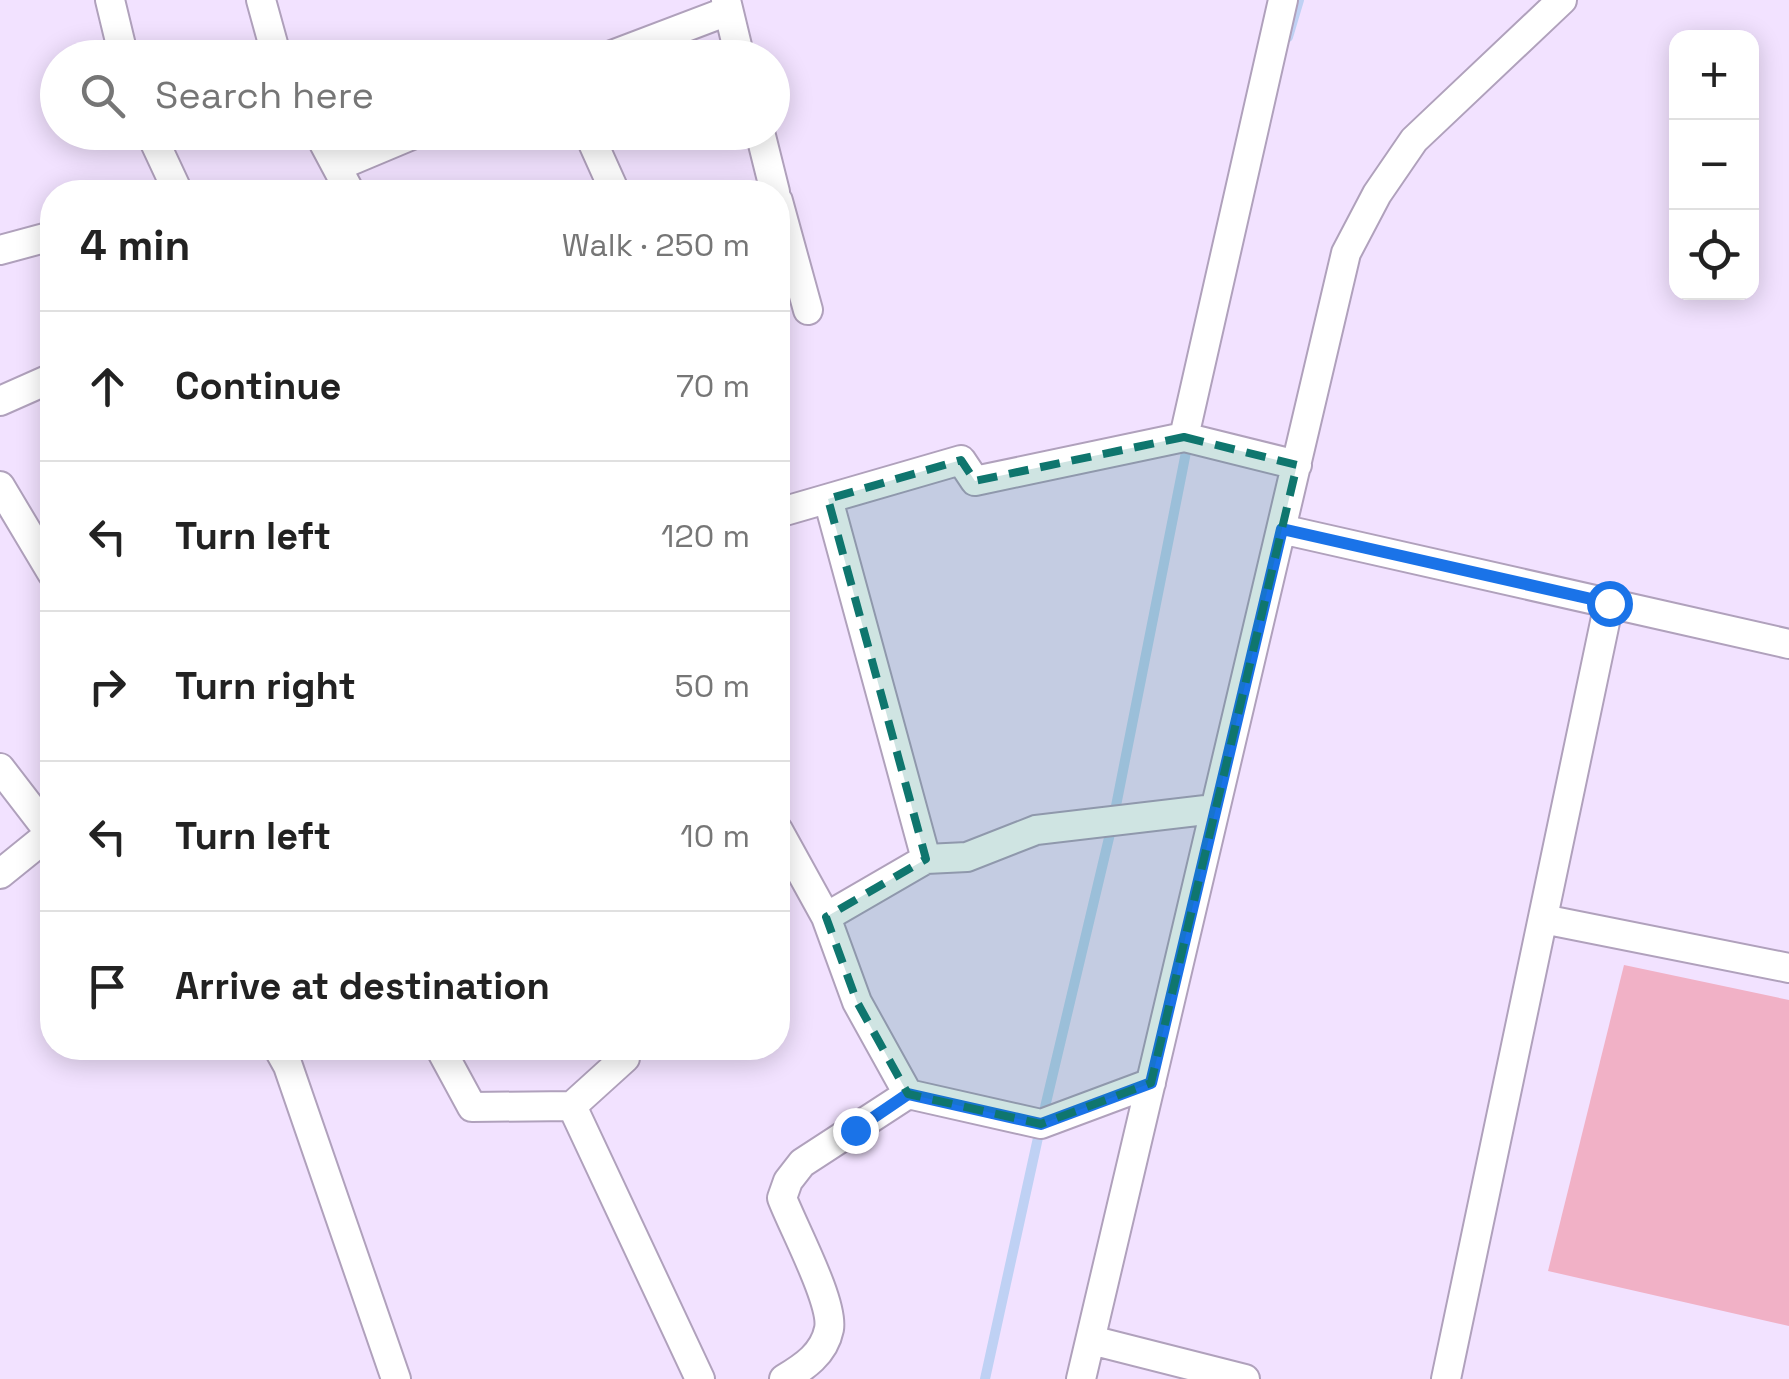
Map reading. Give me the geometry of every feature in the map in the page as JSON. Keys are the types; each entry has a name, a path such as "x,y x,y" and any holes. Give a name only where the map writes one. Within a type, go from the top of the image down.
{"street":[{"path":"110,0 120,40"},
{"path":"261,0 272,40"},
{"path":"1184,437 1283,0"},
{"path":"1082,1379 1346,253 1376,194 1414,140 1562,0"},
{"path":"647,40 727,6 736,40"},
{"path":"158,150 172,180"},
{"path":"329,150 344,180"},
{"path":"338,166 376,150"},
{"path":"596,150 610,180"},
{"path":"764,150 772,180"},
{"path":"0,250 40,239"},
{"path":"790,244 808,310"},
{"path":"0,401 40,383"},
{"path":"790,509 961,460 975,481 1184,437 1296,464"},
{"path":"0,486 40,534"},
{"path":"828,498 926,858"},
{"path":"1282,529 1789,644"},
{"path":"1446,1379 1609,603"},
{"path":"0,768 40,819"},
{"path":"826,917 926,858 967,857 1036,830 1214,809"},
{"path":"0,874 40,842"},
{"path":"790,852 826,917 857,1002 908,1094"},
{"path":"1542,919 1789,968"},
{"path":"285,1060 396,1379"},
{"path":"447,1060 472,1107 572,1106 616,1060"},
{"path":"626,1060 638,1084"},
{"path":"784,1379 808,1364 824,1343 830,1326 821,1288 782,1198 788,1181 802,1164 908,1094 1041,1124 1151,1083"},
{"path":"572,1106 700,1379"},
{"path":"1090,1340 1245,1379"}],"highlighted area":[{"path":"1184,437 1297,465 1151,1083 1041,1124 908,1094 857,1002 826,917 926,859 828,499 961,460 975,481"}],"shaded area":[{"path":"1624,965 1789,1000 1789,1326 1548,1271"}],"waterway":[{"path":"1288,37 1299,0"},
{"path":"985,1379 1113,821 1188,442"}],"route":[{"path":"855,1130 908,1094 1041,1124 1151,1083 1282,529 1609,603"}]}
